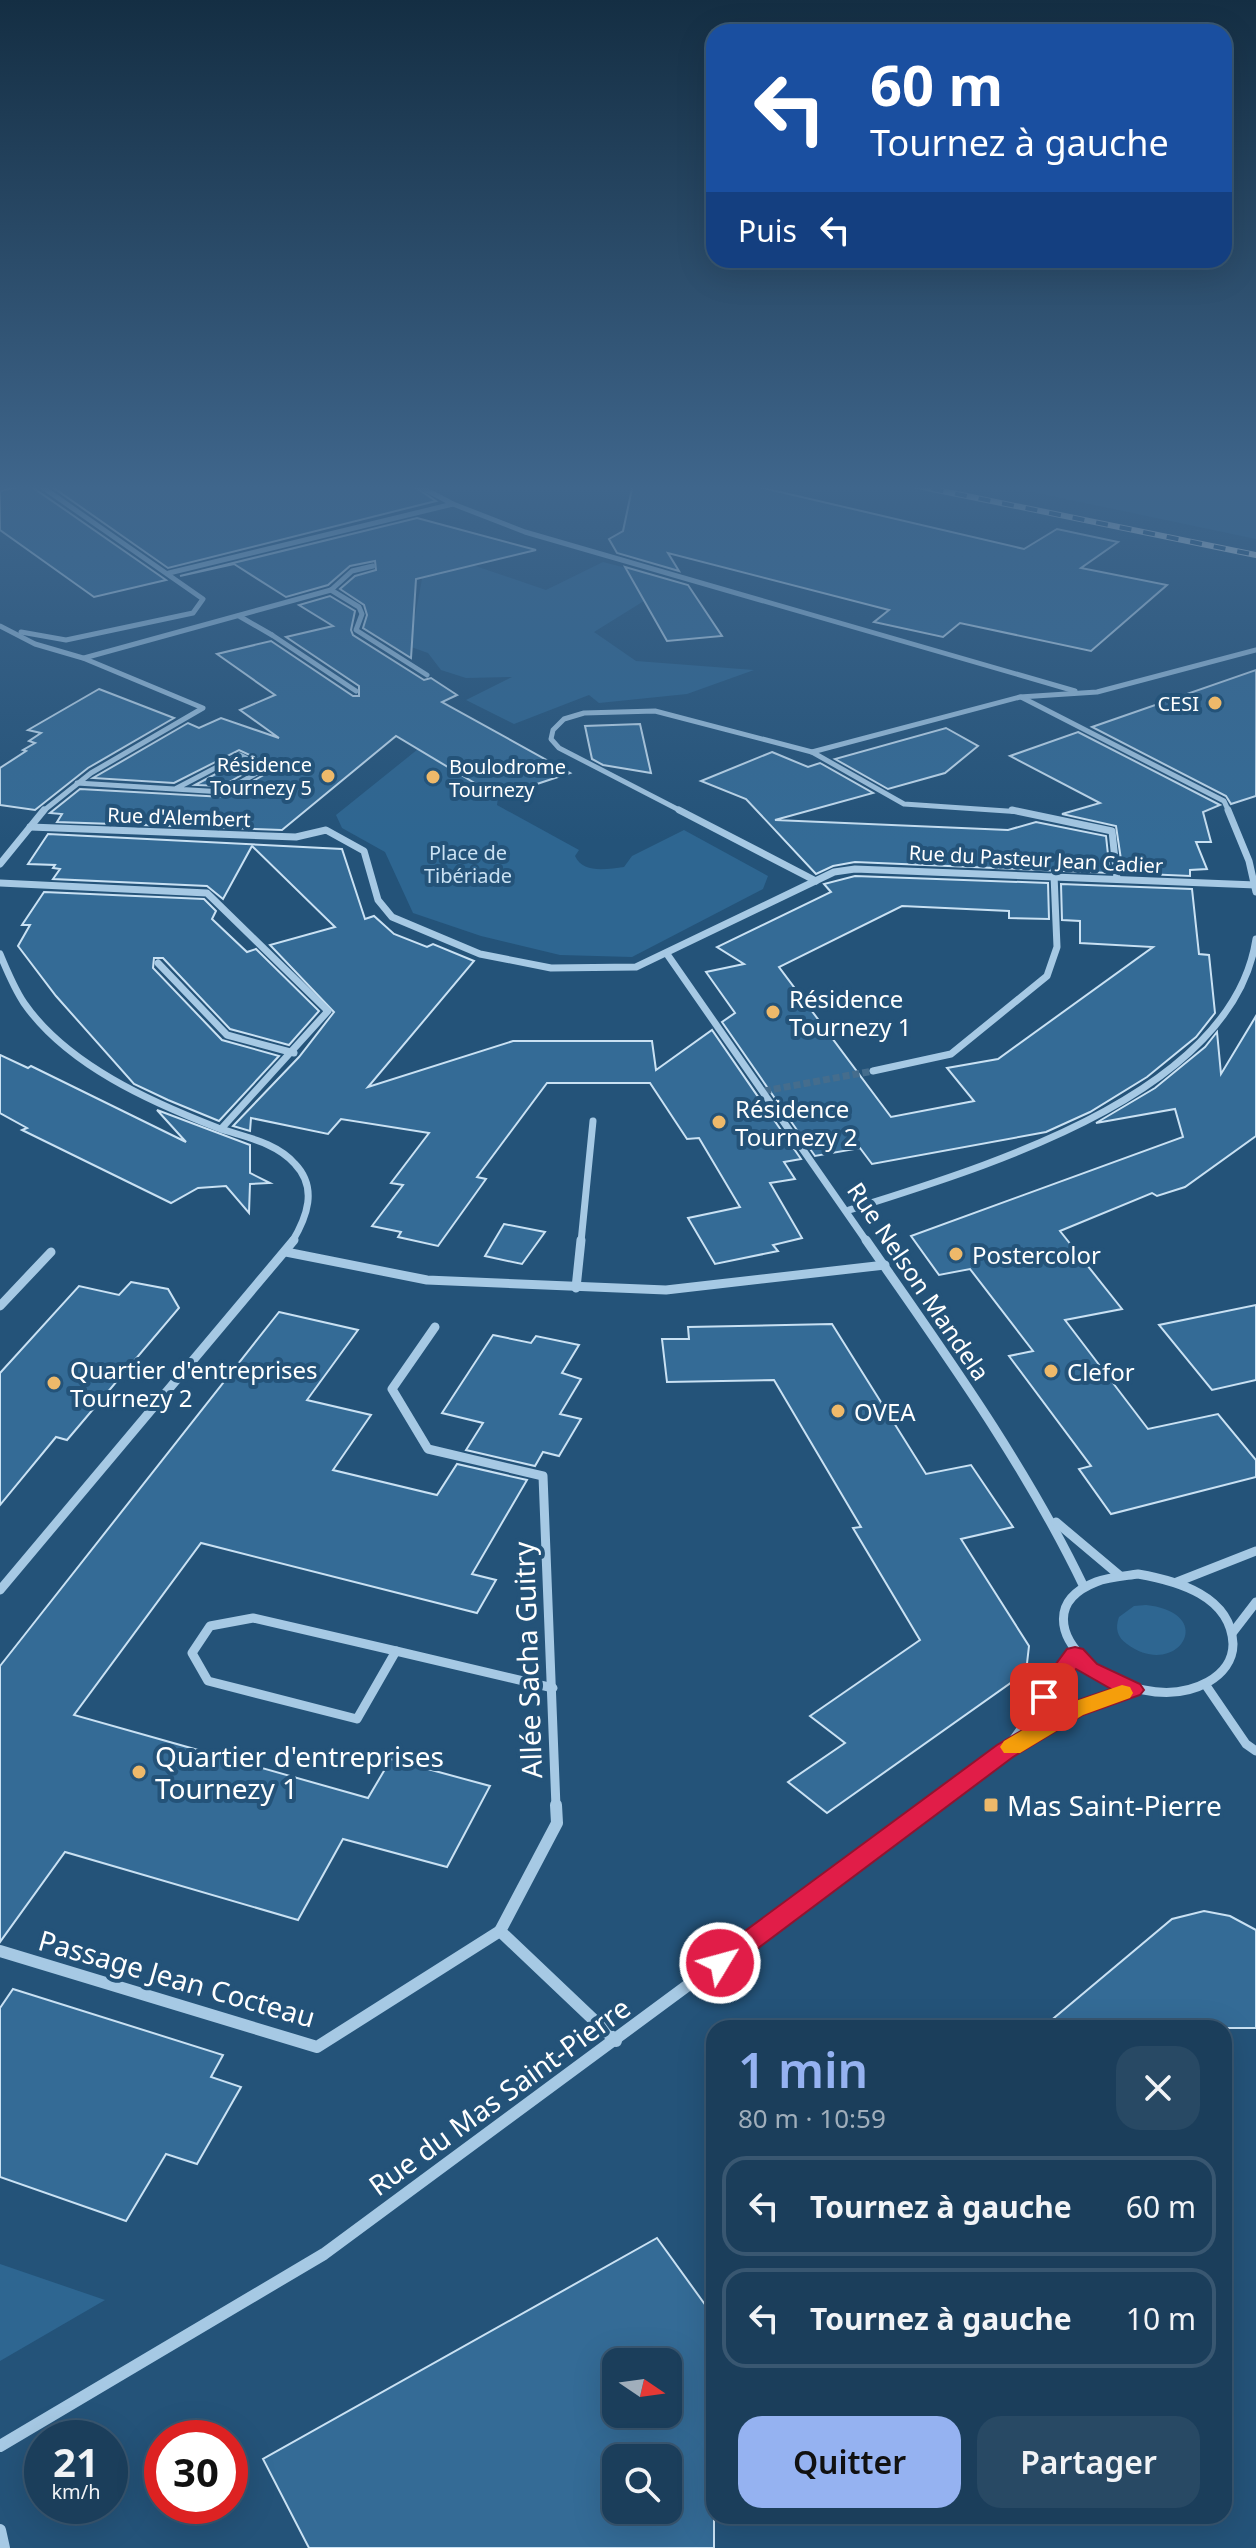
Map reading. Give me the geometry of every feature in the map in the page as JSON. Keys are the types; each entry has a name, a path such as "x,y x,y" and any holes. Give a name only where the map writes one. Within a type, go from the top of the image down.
{"street":[{"path":"0,626 66,640 193,613 200,603"},
{"path":"83,658 285,603"},
{"path":"352,603 362,614 356,630 427,675"},
{"path":"770,603 1075,691"},
{"path":"239,616 356,691"},
{"path":"0,864 30,827 77,783 105,762 203,708 83,658 35,644 14,631"},
{"path":"812,752 1020,697 1075,691 1097,692 1256,650"},
{"path":"1020,697 1224,801 1249,861 1255,888"},
{"path":"816,881 559,748 551,739 553,730 564,719 584,713 655,711 812,752 904,804 1011,810 1112,831 1117,879"},
{"path":"77,783 223,792 266,768 240,755 175,789"},
{"name":"Rue d'Alembert","path":"30,827 296,837 326,830 364,851 378,900 392,917 480,954 551,968 636,967 667,954"},
{"name":"Rue du Pasteur Jean Cadier","path":"816,881 834,872 880,867 1255,888"},
{"path":"873,1071 951,1054 977,1036 1047,976 1057,947 1054,875"},
{"path":"667,954 816,881"},
{"path":"0,883 207,893 328,1011 294,1053 221,1129"},
{"path":"849,1210 976,1170 1112,1106 1146,1085 1204,1039 1223,1017 1249,975 1256,939"},
{"path":"0,954 31,1012 63,1042 155,1102 271,1147 296,1164 307,1184 309,1207 286,1252 0,1590"},
{"name":"Rue Nelson Mandela","path":"667,954 849,1210 1050,1516 1084,1587"},
{"path":"158,963 227,1035 294,1053"},
{"path":"576,1288 593,1121"},
{"path":"0,1306 51,1252"},
{"path":"286,1252 427,1280 666,1290 885,1265"},
{"name":"Allée Sacha Guitry","path":"435,1327 392,1389 428,1449 543,1476 557,1823 500,1931"},
{"name":"Rue Nelson Mandela","path":"1050,1516 1119,1575"},
{"path":"1177,1582 1256,1551"},
{"path":"1119,1575 1158,1576 1177,1582 1213,1603 1233,1632 1233,1652 1224,1671 1205,1684 1180,1692 1133,1690 1090,1669 1075,1655 1064,1636 1063,1618 1070,1601 1084,1587 1119,1575"},
{"path":"1233,1632 1256,1602"},
{"path":"396,1651 357,1719 208,1681 192,1653 210,1626 253,1618 396,1651 553,1688"},
{"name":"Rue du Mas Saint-Pierre","path":"1005,1751 1075,1655"},
{"path":"1205,1684 1246,1744 1256,1751"},
{"name":"Rue du Mas Saint-Pierre","path":"0,2446 324,2254 1005,1751 1075,1710 1133,1690"},
{"path":"500,1931 616,2041"},
{"name":"Passage Jean Cocteau","path":"0,1951 317,2047 500,1931"},
{"path":"0,2530 4,2548"}],"green space":[{"path":"417,603 641,603 594,632 636,661 754,670 687,694 599,703 589,695 514,724 466,700 512,677 466,678 441,670 428,653 397,642 393,625 415,616"},
{"name":"Place de Tibériade","path":"433,737 472,781 498,797 497,805 579,850 575,856 584,866 596,869 624,867 632,856 684,830 768,876 763,889 632,957 560,955 481,936 413,913 385,852 342,828 336,815"},
{"path":"1134,1606 1168,1610 1181,1620 1186,1631 1183,1641 1174,1650 1161,1655 1145,1653 1127,1644 1119,1635 1119,1617"},
{"path":"0,2264 105,2300 0,2361"}],"building":[{"path":"342,603 355,611 351,630 353,635 424,680 431,678 457,695 442,702 570,773 498,797 396,736 282,830 57,822 62,814 50,813 80,789 224,797 269,772 269,764 239,750 174,783 93,778 188,723 199,728 221,718 279,738 240,710 275,695 217,654 271,641 353,696 359,696 359,686 286,637 333,626 299,605"},
{"path":"361,603 414,603 411,658 363,628 367,615"},
{"path":"645,603 700,603 722,636 667,641"},
{"path":"861,603 1146,603 1091,651 960,623 943,637 874,622 889,610"},
{"path":"1256,670 1256,796 1231,804 1226,796 1092,727"},
{"path":"99,689 174,718 88,768 35,810 0,805 0,768 26,751 23,750 35,743 29,741 41,733 28,730"},
{"path":"640,724 651,773 603,765 592,759 585,726"},
{"path":"946,728 978,746 945,773 888,789 835,759"},
{"path":"1078,732 1220,805 1203,812 1211,842 1196,842 1207,869 1190,870 1190,876 1123,873 1116,826 1062,814 1100,803 1010,756"},
{"path":"772,752 808,767 820,763 873,793 775,820 1008,830 1036,822 1106,836 1110,873 855,862 833,866 816,874 746,799 701,781"},
{"path":"240,761 254,768 222,786 195,785"},
{"path":"48,834 342,849 365,919 374,916 394,934 427,947 433,944 474,961 368,1087 513,1041 652,1041 656,1070 712,1030 801,1159 784,1162 795,1179 770,1183 802,1238 773,1245 778,1251 715,1264 688,1218 740,1207 699,1138 687,1139 650,1083 547,1083 477,1177 486,1179 438,1246 398,1237 401,1232 372,1226 403,1185 391,1183 429,1133 341,1119 328,1134 251,1118 250,1131 233,1126 299,1057 334,1012 270,945 335,927 252,846 223,899 207,886 53,879 60,869 53,868 55,865 28,864"},
{"path":"855,876 1048,883 1049,919 1009,918 1009,911 902,906 779,967 891,1117 974,1101 947,1068 998,1059 1153,947 1080,943 1080,921 1062,920 1061,884 1192,889 1199,954 1209,955 1215,1013 1196,1037 1147,1077 1090,1112 1046,1132 872,1164 860,1148 815,1156 722,1022 735,1013 706,972 744,964 717,947 831,892 824,884"},
{"path":"44,892 204,899 216,911 212,919 247,952 256,949 319,1011 289,1045 230,1029 163,958 154,958 153,968 222,1040 279,1056 219,1121 168,1100 134,1084 56,996 18,946 30,925 22,925"},
{"path":"1256,1016 1256,1136 1185,1187 1157,1196 1152,1193 1060,1231 1122,1309 1065,1320 1148,1429 1218,1414 1256,1460 1256,1477 1111,1514 1079,1469 1091,1466 1009,1356 1033,1351 970,1269 939,1275 911,1236 1183,1137 1175,1109 1096,1123 1155,1088 1205,1047 1217,1032 1221,1074"},
{"path":"0,1055 28,1068 31,1066 186,1142 157,1110 250,1145 250,1173 270,1183 250,1184 249,1213 226,1186 198,1188 171,1203 22,1130 27,1128 0,1113"},
{"path":"504,1224 545,1232 522,1264 485,1256"},
{"name":"Quartier d'entreprises Tournezy 2","path":"131,1282 168,1289 179,1308 67,1440 56,1437 0,1505 0,1373 79,1286 119,1295"},
{"path":"1256,1305 1256,1380 1212,1390 1159,1325"},
{"path":"279,1312 358,1330 307,1400 371,1415 333,1470 437,1495 457,1464 527,1480 472,1574 496,1580 477,1613 201,1543 74,1715 368,1798 391,1759 490,1786 447,1867 343,1839 298,1920 65,1852 0,1942 0,1666"},
{"path":"832,1324 926,1474 971,1465 1013,1527 961,1539 1029,1646 1026,1672 827,1813 788,1782 845,1743 810,1716 920,1640 853,1528 861,1527 774,1380 667,1382 662,1339 689,1339 688,1327"},
{"path":"493,1335 531,1343 536,1336 579,1345 562,1373 581,1379 560,1414 581,1419 559,1456 543,1452 535,1466 466,1450 483,1423 442,1413"},
{"path":"1204,1911 1230,1916 1256,1930 1256,2028 1232,2028 1232,2020 1052,2020 1172,1919"},
{"path":"13,1989 223,2055 211,2077 241,2087 197,2164 166,2154 126,2221 0,2177 0,2008"},
{"path":"657,2238 706,2306 706,2524 714,2524 714,2548 309,2548 263,2459"}],"tunnel":[{"path":"764,1091 873,1071"}],"slow traffic":[{"path":"1012,1747 1075,1710 1098,1699 1122,1693"}],"place":[{"name":"CESI","path":"1215,703"},
{"name":"Résidence Tournezy 5","path":"328,776"},
{"name":"Boulodrome Tournezy","path":"433,777"},
{"name":"Résidence Tournezy 1","path":"773,1012"},
{"name":"Résidence Tournezy 2","path":"719,1122"},
{"name":"Postercolor","path":"956,1254"},
{"name":"Clefor","path":"1051,1371"},
{"name":"Quartier d'entreprises Tournezy 2","path":"54,1383"},
{"name":"OVEA","path":"838,1411"},
{"name":"Quartier d'entreprises Tournezy 1","path":"139,1772"},
{"name":"Mas Saint-Pierre","path":"991,1805"}],"route":[{"path":"720,1963 1005,1751 1098,1699 1133,1690 1090,1669 1075,1655 1044,1697"}]}
